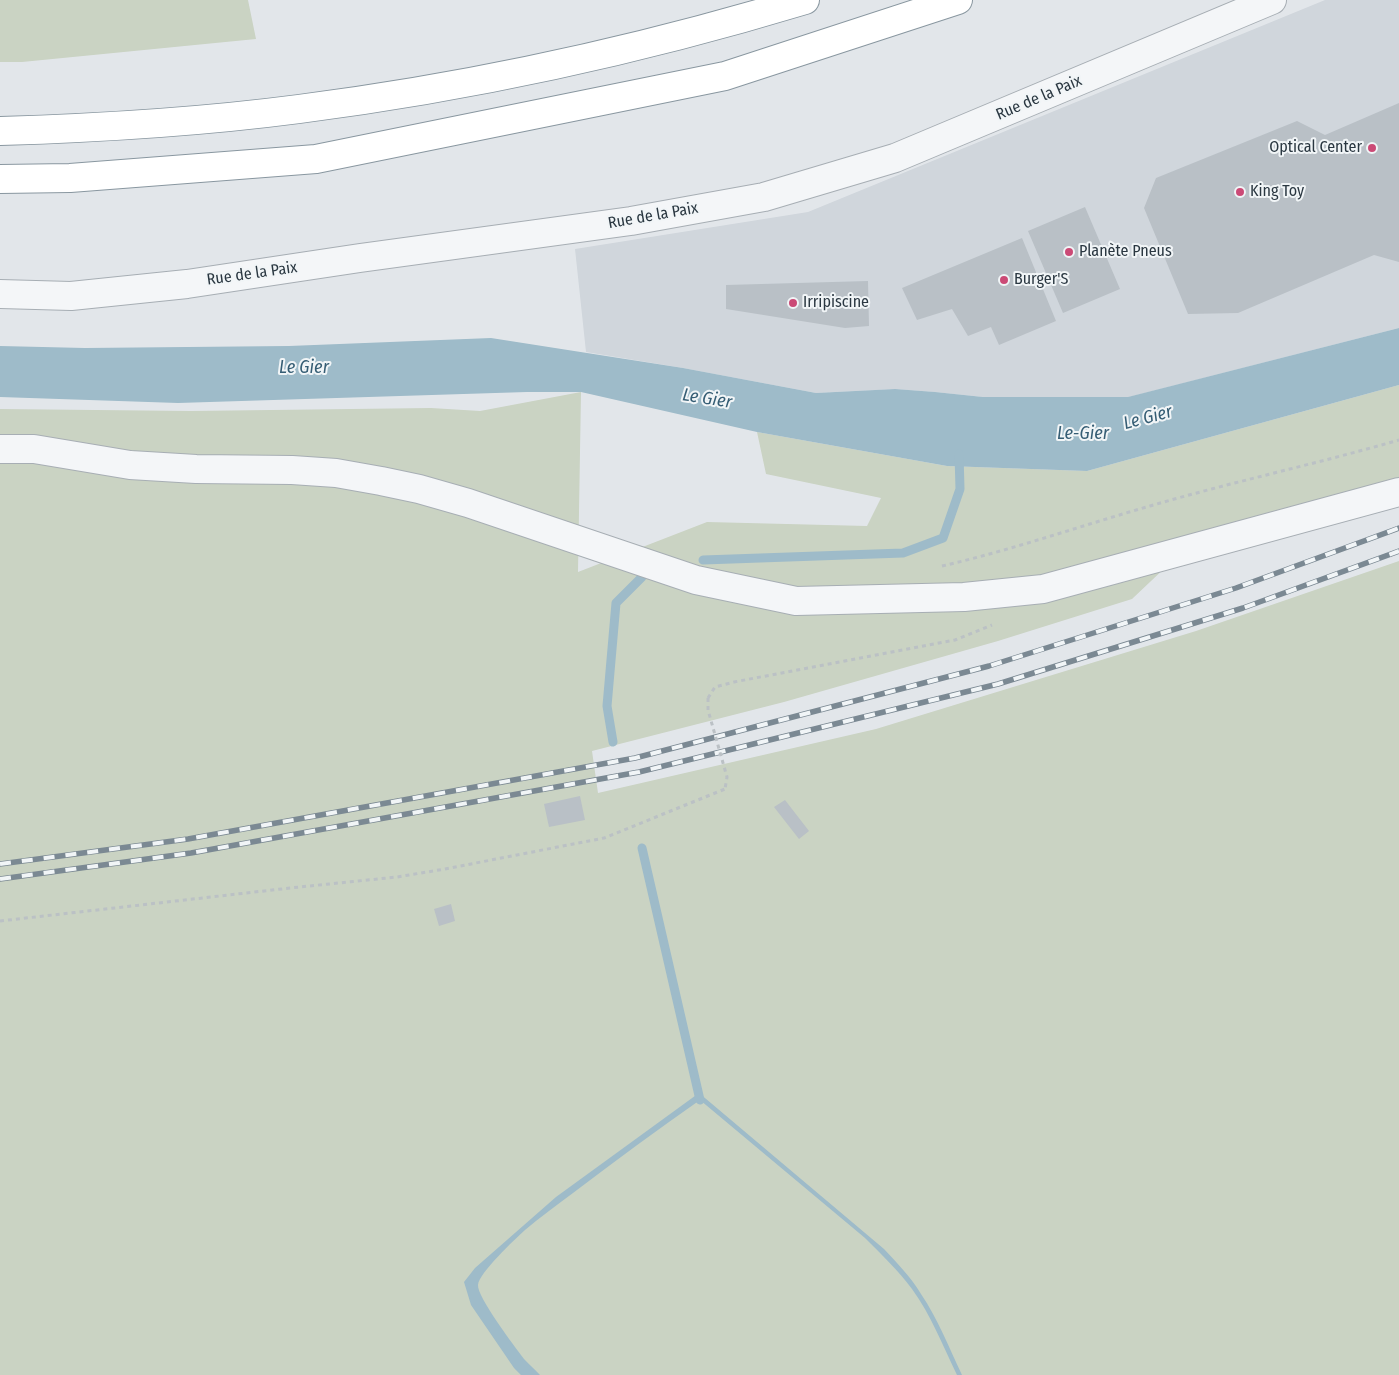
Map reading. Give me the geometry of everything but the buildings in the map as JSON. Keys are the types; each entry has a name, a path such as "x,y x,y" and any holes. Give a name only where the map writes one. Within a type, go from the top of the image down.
{"highway":[{"path":"0,131 65,129 185,121 300,109 445,87 584,58 730,23 805,0"},
{"path":"0,179 70,178 316,159 725,76 958,0"}],"street":[{"name":"Rue de la Paix","path":"0,294 71,296 187,284 631,221 764,197 895,158 1272,0"},
{"path":"0,449 34,449 130,465 196,469 292,470 336,473 382,481 468,503 696,580 796,601 964,597 1043,589 1399,492"}],"path":[{"path":"936,568 983,557 1150,506 1342,457 1399,440"},
{"path":"0,921 397,877 604,838 725,789 727,777 708,710 708,698 715,687 954,640 996,623"}],"shaded area":[{"path":"1325,0 1399,0 1399,328 1129,397 983,397 895,389 816,393 586,352 575,249 808,212"}],"green space":[{"path":"0,0 248,0 256,39 22,62 0,62"},
{"path":"1399,385 1399,481 1205,530 1132,599 998,641 784,702 592,751 598,793 876,729 1196,631 1399,561 1399,1375 0,1375 0,409 191,411 431,408 480,411 581,392 578,572 707,522 867,526 881,498 766,474 757,432 947,466 1087,471"}],"water":[{"name":"Le-Gier","path":"1399,328 1399,385 1087,471 947,466 757,432 581,392 178,403 0,397 0,346 85,348 289,346 491,338 683,368 816,393 895,389 983,397 1128,397"},
{"path":"699,1093 884,1249 904,1270 938,1323 962,1375 957,1375 919,1299 889,1262 865,1238 700,1100 537,1220 506,1248 484,1273 478,1285 479,1291 497,1322 524,1359 540,1375 521,1375 514,1368 471,1305 464,1282 475,1268 556,1197"}],"waterway":[{"path":"703,560 903,553 943,538 960,489 959,454"},
{"path":"613,742 607,706 616,603 642,577"},
{"path":"642,848 700,1100"}],"railway":[{"path":"0,864 188,839 635,758 989,666 1236,588 1399,528"},
{"path":"0,879 191,853 639,772 998,684 1243,608 1399,551"}],"place":[{"name":"Optical Center","path":"1372,148"},
{"name":"King Toy","path":"1240,192"},
{"name":"Planète Pneus","path":"1069,252"},
{"name":"Burger'S","path":"1004,280"},
{"name":"Irripiscine","path":"793,303"}],"water label":[{"name":"Le Gier","path":"304,368"},
{"name":"Le Gier","path":"707,399"},
{"name":"Le Gier","path":"1148,418"}]}
